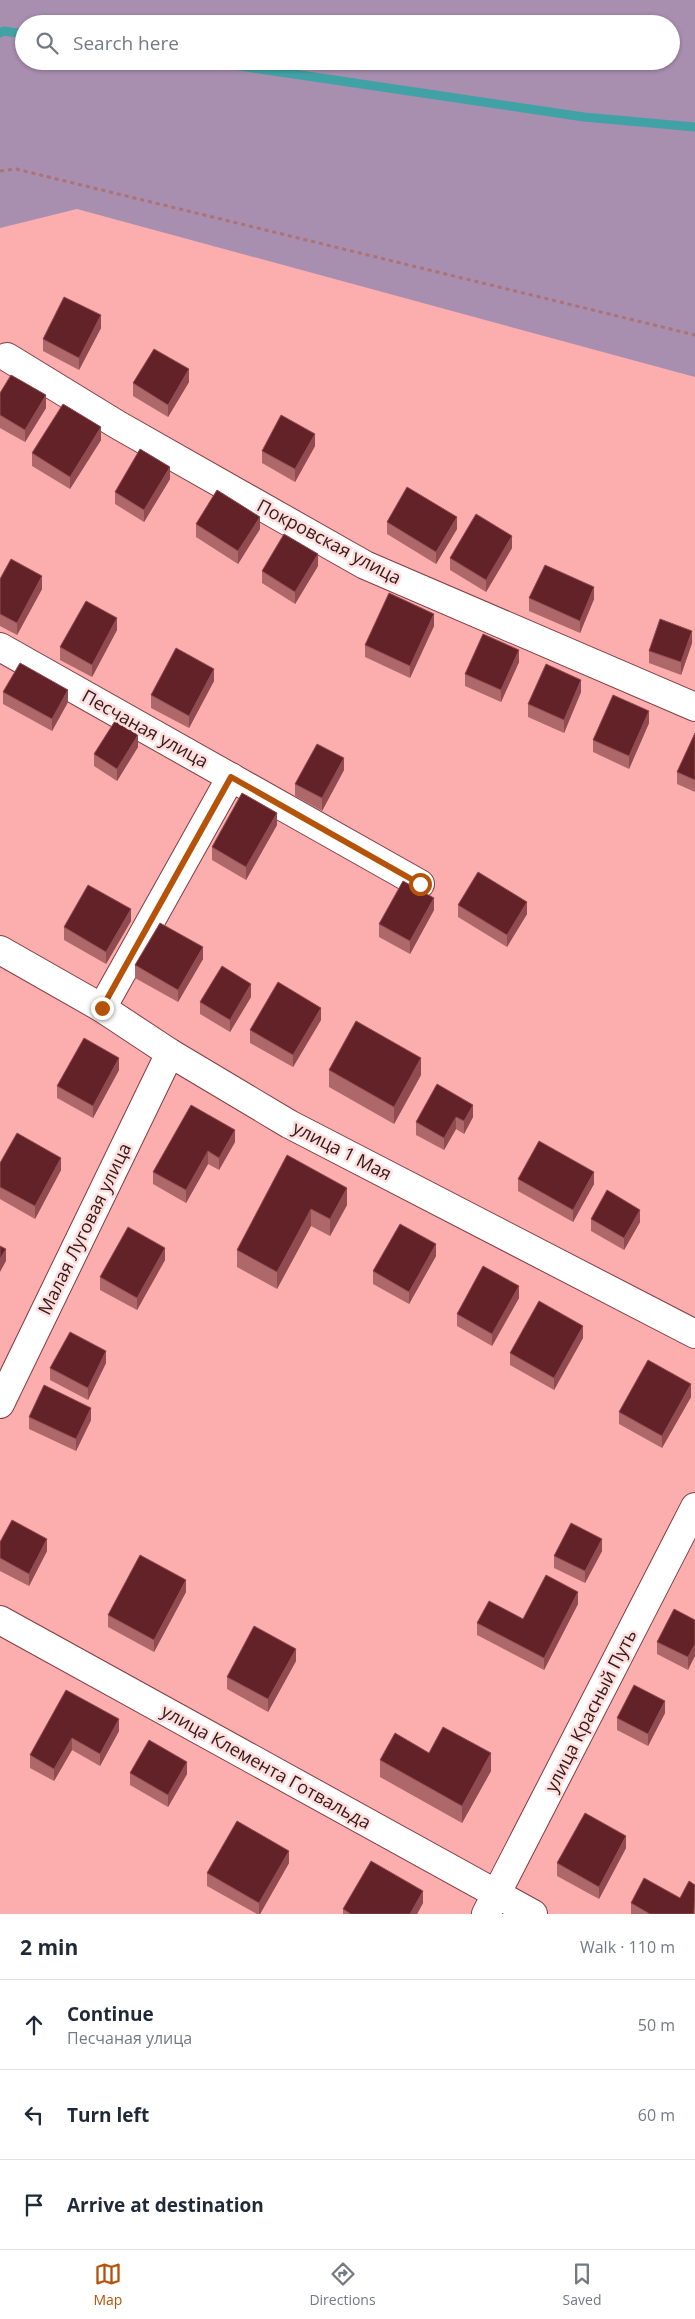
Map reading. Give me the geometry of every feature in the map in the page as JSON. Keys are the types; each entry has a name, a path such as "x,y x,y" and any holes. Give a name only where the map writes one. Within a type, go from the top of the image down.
{"street":[{"name":"Покровская улица","path":"7,357 118,425 365,565 695,706"},
{"name":"Песчаная улица","path":"0,647 420,884"},
{"path":"102,1008 231,777"},
{"name":"улица 1 Мая","path":"0,950 102,1008 170,1053 289,1124 695,1334"},
{"name":"Малая Луговая улица","path":"0,1404 170,1053"},
{"name":"улица Красный Путь","path":"492,1904 695,1507"},
{"name":"улица Клемента Готвальда","path":"0,1620 492,1904 533,1914"}],"path":[{"path":"0,171 16,169 695,335"}],"shaded area":[{"path":"0,0 695,0 695,377 77,209 0,228"}],"building":[{"path":"64,297 101,315 79,358 43,339"},
{"path":"154,349 189,369 168,405 133,383"},
{"path":"11,375 46,395 25,430 0,415 0,393"},
{"path":"63,404 101,427 70,477 32,453"},
{"path":"281,415 315,434 295,469 262,451"},
{"path":"140,449 170,467 144,510 115,492"},
{"path":"407,487 457,517 436,552 387,522"},
{"path":"217,490 260,517 238,551 196,524"},
{"path":"476,514 512,536 486,580 450,558"},
{"path":"284,534 318,554 295,592 262,571"},
{"path":"11,559 42,576 17,623 0,614 0,579"},
{"path":"545,565 594,587 580,621 529,598"},
{"path":"389,593 434,614 410,666 365,645"},
{"path":"86,601 117,618 92,665 60,647"},
{"path":"660,619 692,631 681,662 649,651"},
{"path":"483,634 519,650 501,690 465,674"},
{"path":"176,648 214,669 189,716 151,695"},
{"path":"20,663 68,690 52,719 3,692"},
{"path":"546,664 581,680 564,720 528,704"},
{"path":"613,695 649,711 629,756 593,740"},
{"path":"115,721 138,735 117,769 94,754"},
{"path":"695,733 695,780 677,772"},
{"path":"317,744 344,758 322,798 295,784"},
{"path":"242,793 277,813 246,867 212,847"},
{"path":"478,872 527,902 507,935 458,905"},
{"path":"403,881 434,898 410,941 379,924"},
{"path":"88,885 131,909 106,952 64,927"},
{"path":"160,923 203,947 178,990 135,965"},
{"path":"222,966 251,984 230,1020 200,1002"},
{"path":"278,982 321,1008 293,1055 250,1030"},
{"path":"356,1021 421,1058 394,1107 329,1070"},
{"path":"84,1038 119,1058 93,1106 57,1086"},
{"path":"437,1084 473,1105 464,1121 456,1117 444,1138 416,1122"},
{"path":"191,1105 235,1130 219,1158 208,1151 186,1190 153,1172"},
{"path":"17,1133 61,1158 35,1206 0,1187 0,1163"},
{"path":"539,1141 594,1172 573,1210 518,1179"},
{"path":"287,1155 347,1188 330,1219 311,1209 277,1272 237,1250"},
{"path":"607,1190 640,1210 624,1238 591,1219"},
{"path":"400,1224 436,1244 409,1292 373,1271"},
{"path":"128,1227 165,1248 137,1298 100,1277"},
{"path":"0,1246 6,1249 0,1259"},
{"path":"483,1266 519,1286 492,1334 457,1314"},
{"path":"539,1301 583,1326 554,1378 510,1353"},
{"path":"70,1332 106,1351 88,1388 50,1368"},
{"path":"648,1360 691,1384 662,1436 619,1412"},
{"path":"44,1385 91,1408 76,1439 29,1417"},
{"path":"12,1520 47,1539 29,1574 0,1558 0,1542"},
{"path":"571,1523 602,1539 585,1571 554,1556"},
{"path":"140,1555 186,1580 154,1640 108,1615"},
{"path":"546,1575 578,1592 544,1658 477,1623 489,1601 523,1619"},
{"path":"674,1609 695,1620 695,1644 688,1657 657,1642"},
{"path":"254,1626 296,1649 268,1699 227,1677"},
{"path":"634,1685 665,1701 648,1734 617,1718"},
{"path":"66,1690 119,1719 100,1754 72,1738 54,1769 30,1755"},
{"path":"443,1727 491,1753 462,1806 380,1760 395,1733 429,1753"},
{"path":"149,1740 187,1762 168,1795 130,1773"},
{"path":"585,1813 626,1836 599,1887 557,1863"},
{"path":"237,1821 289,1851 259,1903 207,1873"},
{"path":"371,1861 423,1891 410,1914 351,1914 343,1909"},
{"path":"644,1878 680,1898 689,1881 695,1885 694,1914 650,1914 631,1903"}],"waterway":[{"path":"0,33 4,31 15,33"},
{"path":"267,70 584,117 695,127"}],"route":[{"path":"102,1008 231,777 420,884"}]}
